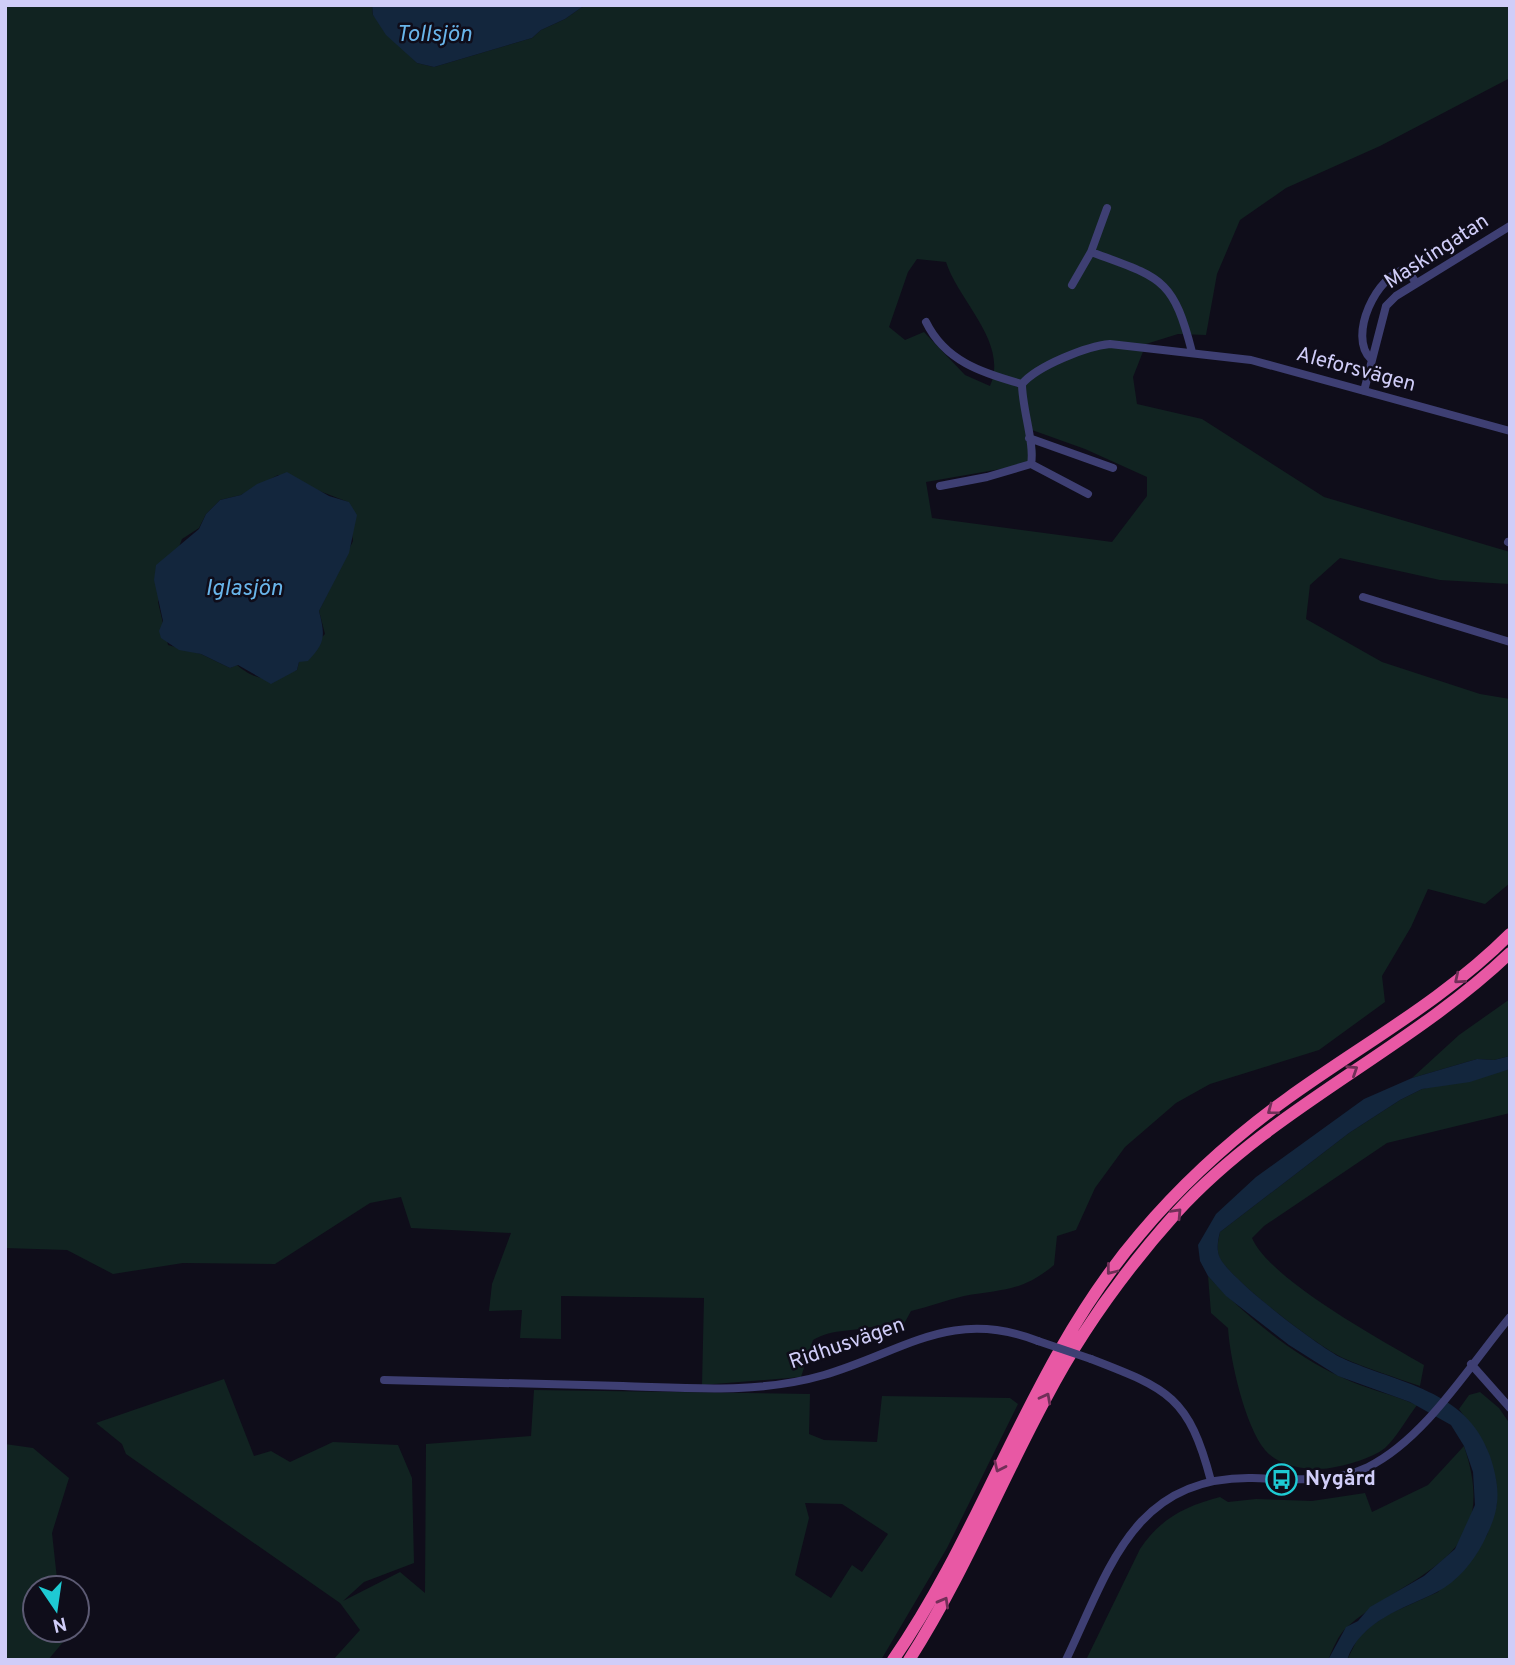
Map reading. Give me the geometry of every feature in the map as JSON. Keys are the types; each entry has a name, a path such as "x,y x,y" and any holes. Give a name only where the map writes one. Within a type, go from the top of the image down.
{"highway":[{"path":"893,1660 941,1583 1028,1403 1079,1314 1139,1235 1203,1167 1260,1119 1452,985 1510,934"},
{"path":"909,1660 971,1555 1046,1398 1103,1304 1150,1242 1209,1180 1264,1132 1460,996 1510,953"}],"street":[{"path":"1072,285 1091,252 1107,208"},
{"name":"Maskingatan","path":"1364,391 1386,306 1416,283 1510,226"},
{"path":"1091,252 1135,268 1168,287 1178,303 1192,352"},
{"path":"1371,359 1363,347 1362,333 1376,295 1391,273 1398,270 1406,269 1416,283"},
{"path":"926,321 940,345 962,363 1022,384 1022,407 1031,464"},
{"name":"Aleforsvägen","path":"1022,384 1032,375 1091,346 1110,344 1251,360 1510,431"},
{"path":"1029,438 1113,468"},
{"path":"940,486 988,477 1031,464 1088,494"},
{"path":"1363,597 1510,642"},
{"path":"1066,1660 1112,1561 1132,1530 1154,1508 1180,1492 1211,1481 1308,1479 1346,1475 1384,1458 1419,1427 1510,1317"},
{"name":"Ridhusvägen","path":"384,1380 755,1388 827,1374 911,1340 955,1330 1002,1331 1091,1359 1152,1385 1181,1408 1200,1440 1211,1481"},
{"path":"1471,1364 1510,1408"}],"green space":[{"path":"5,5 372,5 373,15 417,63 434,67 532,38 585,5 1510,5 1510,78 1380,146 1286,188 1240,220 1217,274 1206,335 1178,334 1146,344 1133,377 1137,404 1202,419 1324,497 1510,552 1510,584 1440,580 1340,558 1310,585 1306,619 1382,662 1480,694 1510,699 1510,883 1485,904 1428,889 1411,927 1382,976 1385,1002 1319,1050 1210,1084 1176,1103 1125,1147 1095,1188 1076,1230 1057,1236 1054,1265 1043,1274 1011,1288 964,1296 911,1311 899,1333 878,1339 879,1325 821,1336 813,1340 801,1377 702,1385 704,1298 561,1296 561,1339 520,1338 522,1310 489,1311 492,1284 511,1233 411,1228 401,1197 370,1203 275,1264 183,1263 113,1274 67,1250 5,1248","holes":["917,259 946,262 988,338 994,370 990,386 965,375 924,332 905,340 889,327 908,272","1032,430 1085,449 1147,477 1147,496 1112,542 932,518 926,482 1024,465 1036,454","278,475 348,502 353,541 319,611 325,634 299,662 297,670 273,677 253,675 237,665 230,668 201,654 168,645 158,602 182,539 199,528 206,514 220,500 241,495"]},
{"path":"1510,999 1510,1056 1494,1060 1477,1059 1412,1078 1459,1035"},
{"path":"1510,1069 1510,1113 1387,1143 1264,1226 1252,1238 1263,1255 1304,1290 1356,1325 1424,1365 1420,1386 1362,1366 1331,1351 1258,1297 1220,1259 1220,1232 1349,1133 1422,1089"},
{"path":"1208,1276 1237,1305 1287,1346 1350,1381 1417,1405 1389,1444 1366,1458 1330,1468 1295,1466 1271,1456 1258,1439 1245,1409 1235,1374 1228,1328 1211,1313"},
{"path":"224,1379 254,1456 271,1451 290,1462 333,1442 398,1445 412,1478 414,1563 364,1582 343,1601 400,1572 425,1593 426,1444 531,1436 534,1390 810,1394 809,1434 824,1440 877,1442 882,1396 1010,1398 1018,1404 947,1548 881,1660 333,1660 360,1630 340,1603 126,1454 122,1444 96,1423","holes":["805,1503 842,1504 888,1534 862,1572 852,1565 831,1598 795,1575 809,1518"]},
{"path":"1480,1392 1499,1408 1510,1424 1510,1660 1347,1660 1358,1638 1371,1626 1389,1614 1438,1592 1487,1535 1497,1504 1496,1480 1486,1447 1459,1409 1469,1395"},
{"path":"5,1444 33,1448 69,1478 52,1533 56,1574 21,1574 21,1644 61,1644 48,1660 5,1660"},
{"path":"1464,1446 1473,1484 1472,1515 1462,1539 1445,1558 1424,1575 1347,1627 1338,1638 1328,1660 1086,1660 1140,1549 1156,1529 1174,1515 1220,1497 1228,1502 1256,1499 1312,1501 1365,1493 1372,1512 1428,1485"}],"water":[{"name":"Tollsjön","path":"372,5 585,5 532,38 434,67 417,63 386,35 373,15"},
{"name":"Iglasjön","path":"287,472 329,496 349,502 357,515 349,553 319,611 323,632 318,649 308,661 299,662 297,670 271,684 238,665 230,668 201,654 179,650 161,638 159,631 163,621 154,580 156,565 199,529 206,514 220,500 241,495 257,484"},
{"path":"1510,1056 1510,1069 1470,1082 1422,1089 1400,1100 1349,1133 1220,1232 1220,1258 1257,1296 1342,1358 1408,1383 1448,1402 1465,1416 1479,1434 1490,1456 1497,1491 1495,1513 1483,1543 1464,1571 1444,1588 1397,1610 1373,1625 1353,1646 1347,1660 1328,1660 1346,1627 1358,1621 1370,1607 1424,1576 1455,1549 1475,1505 1473,1472 1464,1446 1451,1425 1410,1402 1338,1376 1289,1345 1226,1296 1208,1276 1200,1261 1198,1245 1216,1214 1256,1177 1364,1099 1412,1078 1477,1059 1494,1060"}],"place":[{"name":"Nygård","path":"1282,1479"}]}
